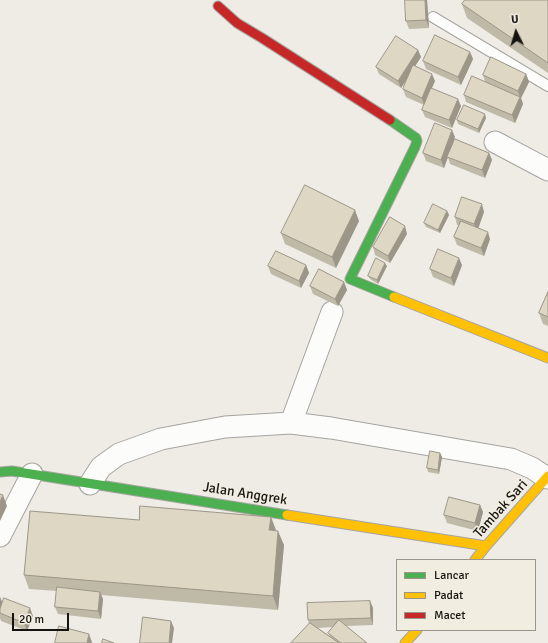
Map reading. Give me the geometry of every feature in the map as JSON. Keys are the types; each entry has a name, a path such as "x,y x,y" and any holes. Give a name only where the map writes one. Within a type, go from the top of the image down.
{"street":[{"path":"218,6 237,23 416,138 417,141 415,147 350,279 548,358"},
{"path":"495,142 548,170"},
{"path":"291,423 332,312"},
{"path":"90,484 101,467 119,454 161,439 225,427 291,423 331,428 511,459 521,462 548,477"},
{"name":"Jalan Anggrek","path":"0,472 12,471 32,474 486,546"},
{"path":"0,536 32,474"},
{"name":"Tambak Sari","path":"476,559 548,477"},
{"path":"405,643 416,631"}],"lane":[{"path":"433,18 548,86"}],"building":[{"path":"405,0 425,0 426,20 406,21"},
{"path":"465,0 548,0 548,63 462,4"},
{"path":"435,35 470,52 458,77 423,61"},
{"path":"396,36 418,50 398,81 376,67"},
{"path":"491,57 526,74 518,91 483,75"},
{"path":"413,65 432,74 422,98 403,89"},
{"path":"472,76 520,97 512,115 464,95"},
{"path":"431,88 458,99 449,120 422,110"},
{"path":"464,105 485,114 478,129 457,120"},
{"path":"435,123 452,130 441,160 423,153"},
{"path":"455,139 489,153 482,170 447,157"},
{"path":"305,185 355,210 332,257 281,233"},
{"path":"462,197 482,204 474,224 455,217"},
{"path":"433,204 447,211 438,230 424,223"},
{"path":"390,217 405,226 388,256 373,247"},
{"path":"461,221 488,232 481,248 454,237"},
{"path":"438,249 459,258 451,278 430,269"},
{"path":"276,251 306,265 299,281 268,266"},
{"path":"376,258 385,263 377,280 368,276"},
{"path":"319,269 344,282 335,299 310,286"},
{"path":"548,292 548,317 539,313"},
{"path":"430,451 440,453 438,470 427,468"},
{"path":"0,494 3,495 0,502"},
{"path":"449,497 480,505 475,523 444,515"},
{"path":"140,506 271,517 269,530 278,531 273,596 24,575 30,511 139,520"},
{"path":"57,587 100,592 98,611 55,607"},
{"path":"4,598 30,608 24,623 0,613"},
{"path":"370,601 371,618 308,620 307,603"},
{"path":"143,617 171,621 169,643 140,643"},
{"path":"339,620 367,643 341,643 328,633"},
{"path":"310,623 339,643 291,643"},
{"path":"59,626 89,634 87,643 55,643"},
{"path":"103,639 114,643 102,643"}],"traffic: fast":[{"path":"390,120 416,138 417,141 350,279 394,297"},
{"path":"0,472 12,471 287,515"}],"traffic: slow":[{"path":"394,297 548,358"},
{"path":"476,559 548,476"},
{"path":"287,515 486,546"},
{"path":"405,643 416,631"}],"traffic: jam":[{"path":"218,6 237,23 390,120"}]}
